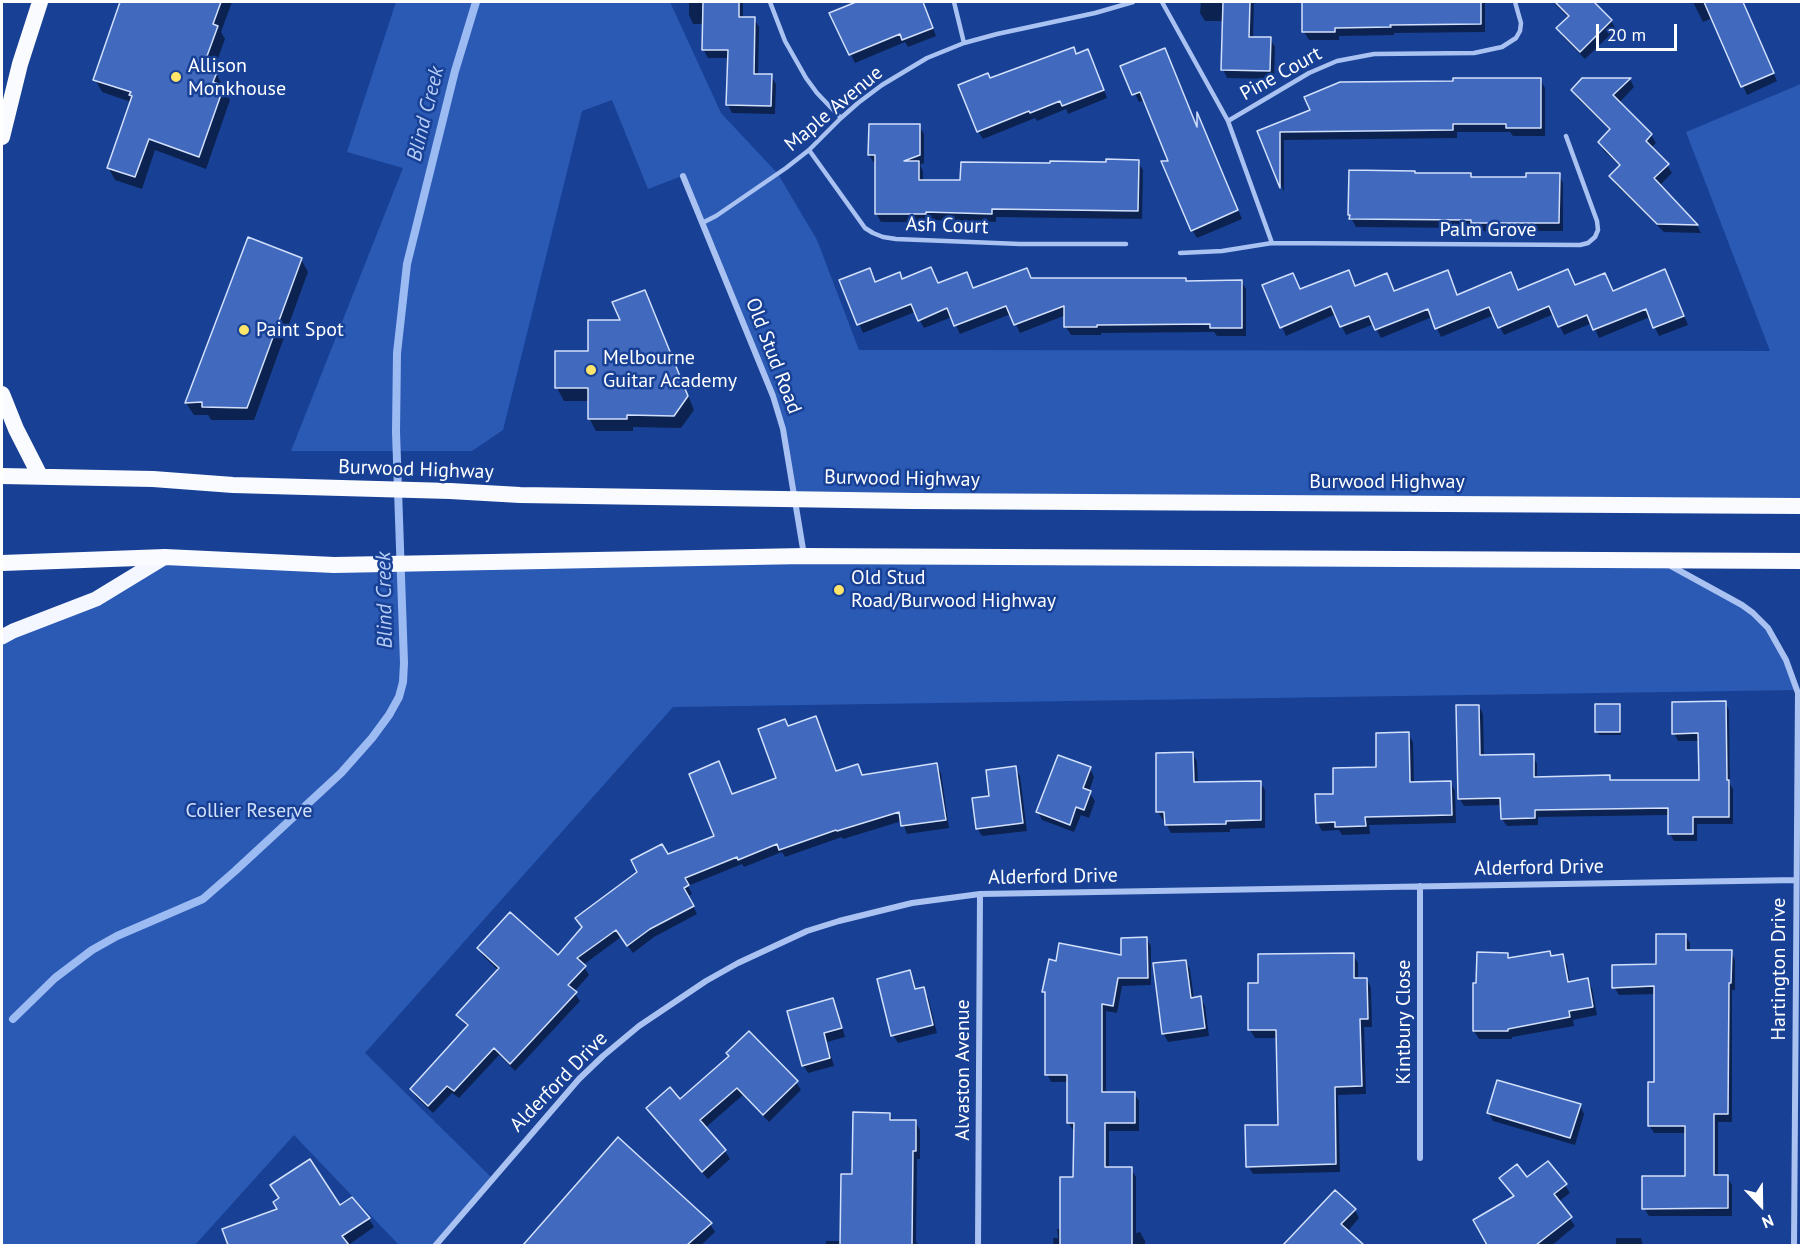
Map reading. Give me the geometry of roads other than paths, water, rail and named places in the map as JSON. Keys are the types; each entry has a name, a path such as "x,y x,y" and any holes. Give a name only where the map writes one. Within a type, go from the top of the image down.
{"highway":[{"path":"2,137 20,64 40,2"},
{"path":"2,394 16,429 40,476"},
{"name":"Burwood Highway","path":"2,476 153,479 233,485 520,495 1802,506"},
{"path":"2,563 165,557 310,565 804,556 1802,561"}],"main road":[{"path":"2,637 96,598 165,557"}],"street":[{"name":"Old Stud Road","path":"683,176 773,396 783,429 804,556"},
{"name":"Hartington Drive","path":"1661,560 1754,614 1775,639 1786,660 1798,693 1794,1245"},
{"name":"Hartington Drive","path":"1798,693 1802,684"},
{"name":"Alderford Drive","path":"435,1245 579,1079 639,1026 689,992 738,963 807,931 870,913 912,903 980,894 1797,880"},
{"name":"Kintbury Close","path":"1420,886 1420,1158"},
{"name":"Alvaston Avenue","path":"978,1245 980,894"}],"lane":[{"path":"770,2 785,41 806,78 841,118"},
{"path":"954,2 964,44"},
{"name":"Maple Avenue","path":"702,223 769,180 809,150 841,118 874,91 927,58 964,44 1133,2"},
{"name":"Pine Court","path":"1162,2 1228,121 1309,73 1337,61 1374,54 1474,53 1502,47 1516,38 1520,31 1521,23 1515,2"},
{"path":"1228,121 1272,243"},
{"name":"Palm Grove","path":"1180,253 1222,251 1272,243 1580,245 1588,243 1595,237 1598,230 1597,221 1566,136"},
{"name":"Ash Court","path":"809,150 865,228 883,237 1009,243 1126,244"}],"waterway":[{"name":"Blind Creek","path":"13,1019 55,978 92,950 117,936 203,899 341,773 372,738 399,697 404,663 396,432 397,353 407,264 455,71 476,2"}],"place":[{"name":"Allison Monkhouse","path":"176,77"},
{"name":"Paint Spot","path":"244,330"},
{"name":"Melbourne Guitar Academy","path":"591,370"},
{"name":"Old Stud Road/Burwood Highway","path":"839,590"}],"park label":[{"name":"Collier Reserve","path":"249,811"}]}
